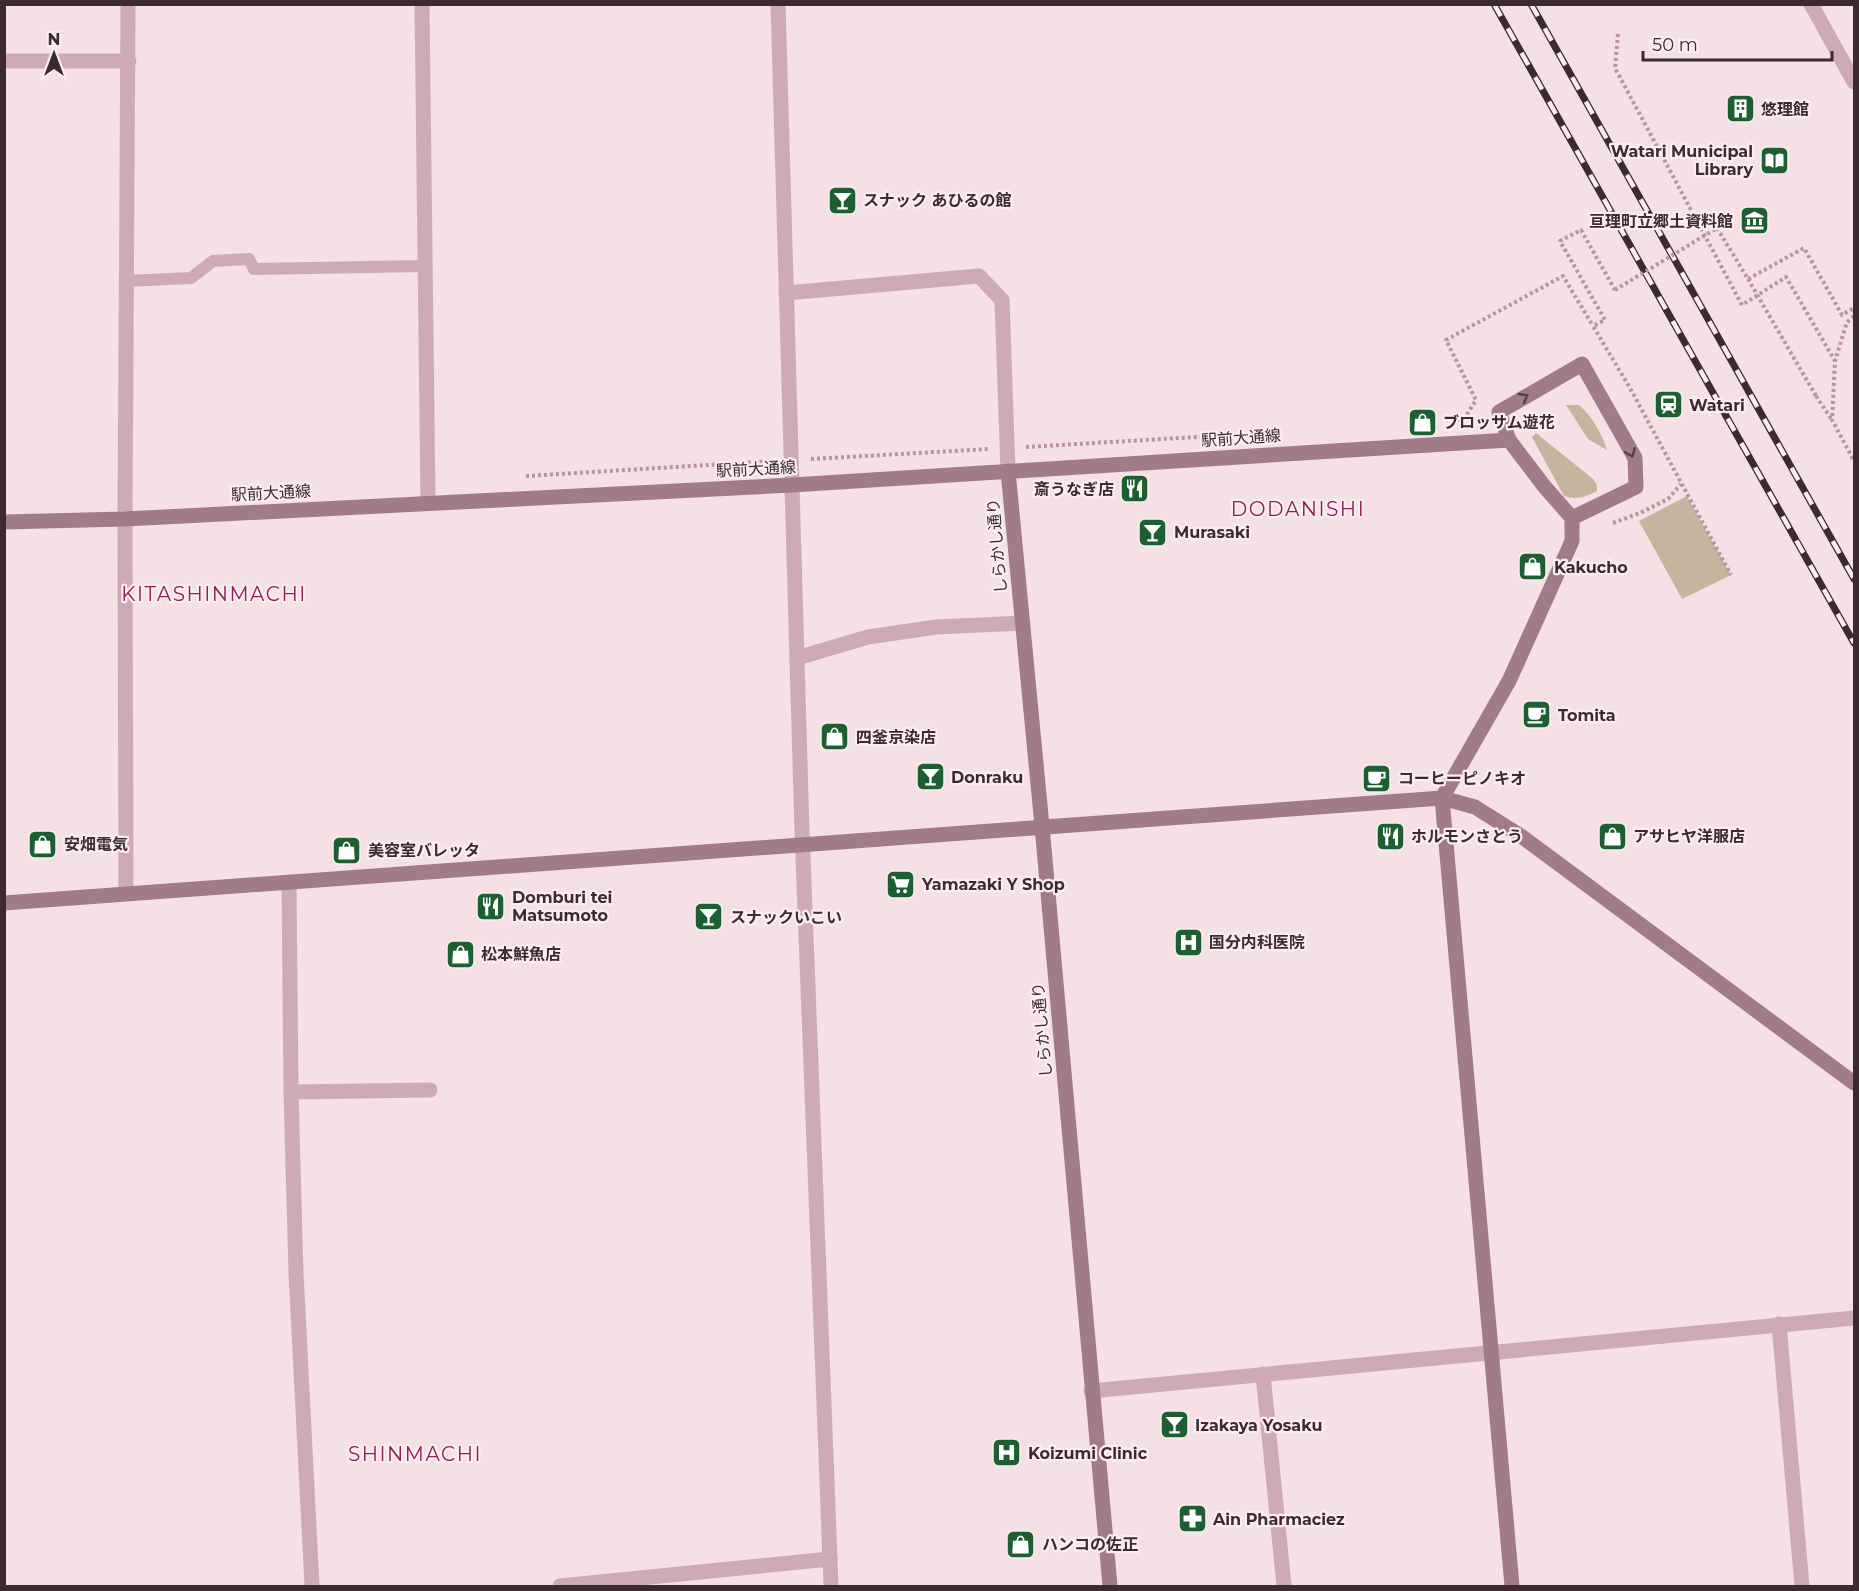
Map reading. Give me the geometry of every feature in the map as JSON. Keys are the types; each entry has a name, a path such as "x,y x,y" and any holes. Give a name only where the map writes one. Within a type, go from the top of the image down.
{"street":[{"path":"126,893 125,519 128,4"},
{"path":"422,4 428,503"},
{"path":"778,4 802,844 831,1587"},
{"path":"1811,4 1854,82"},
{"path":"4,61 129,61"},
{"path":"786,293 978,276 1002,300 1008,471"},
{"path":"1512,1587 1442,798 1509,681 1572,541 1572,518 1509,440 1499,412 1582,364 1635,458 1636,487 1572,518"},
{"name":"駅前大通線","path":"4,522 125,519 792,485 1509,440"},
{"name":"しらかし通り","path":"1008,471 1110,1587"},
{"path":"797,658 879,635 936,627 1023,623"},
{"path":"4,903 1442,798 1475,807 1521,836 1854,1083"},
{"path":"290,882 291,1092 296,1273 312,1587"},
{"path":"291,1092 430,1090"},
{"path":"1091,1391 1854,1318"},
{"path":"1779,1324 1802,1587"},
{"path":"1263,1374 1284,1587"},
{"path":"560,1587 830,1559"}],"lane":[{"path":"127,281 191,278 213,261 249,259 254,268 425,266"}],"path":[{"path":"1618,34 1615,68 1742,305 1786,277 1835,361"},
{"path":"1593,326 1605,320 1560,241 1581,230 1615,290 1718,228 1854,461"},
{"path":"1748,279 1804,249 1842,315 1854,308"},
{"path":"1466,416 1476,400 1446,340 1563,276 1630,388 1731,575"},
{"path":"1832,420 1835,361 1847,322 1854,316"},
{"path":"522,476 1068,445"},
{"path":"1604,526 1640,513 1668,499 1681,484"}],"shaded area":[{"path":"1566,405 1579,405 1584,409 1596,426 1607,450 1588,439"},
{"path":"1536,433 1593,479 1597,485 1597,491 1581,497 1564,496 1532,437"},
{"path":"1687,496 1731,575 1682,599 1639,521"}],"railway":[{"path":"1494,4 1854,643"},
{"path":"1531,4 1854,579"}],"place":[{"name":"悠理館","path":"1740,109"},
{"name":"Watari Municipal Library","path":"1774,160"},
{"name":"スナック あひるの館","path":"842,200"},
{"name":"亘理町立郷土資料館","path":"1754,221"},
{"name":"Watari","path":"1668,405"},
{"name":"ブロッサム遊花","path":"1422,422"},
{"name":"斎うなぎ店","path":"1135,489"},
{"name":"Murasaki","path":"1153,532"},
{"name":"Kakucho","path":"1533,567"},
{"name":"Tomita","path":"1537,715"},
{"name":"四釜京染店","path":"835,737"},
{"name":"Donraku","path":"930,777"},
{"name":"コーヒーピノキオ","path":"1377,778"},
{"name":"ホルモンさとう","path":"1390,836"},
{"name":"アサヒヤ洋服店","path":"1612,836"},
{"name":"安畑電気","path":"43,844"},
{"name":"美容室バレッタ","path":"347,850"},
{"name":"Yamazaki Y Shop","path":"901,884"},
{"name":"Domburi tei Matsumoto","path":"491,906"},
{"name":"スナックいこい","path":"709,917"},
{"name":"国分内科医院","path":"1188,942"},
{"name":"松本鮮魚店","path":"460,954"},
{"name":"Izakaya Yosaku","path":"1174,1425"},
{"name":"Koizumi Clinic","path":"1007,1453"},
{"name":"Ain Pharmaciez","path":"1192,1519"},
{"name":"ハンコの佐正","path":"1021,1544"}],"district":[{"name":"DODANISHI","path":"1298,509"},
{"name":"KITASHINMACHI","path":"214,594"},
{"name":"SHINMACHI","path":"415,1454"}]}
